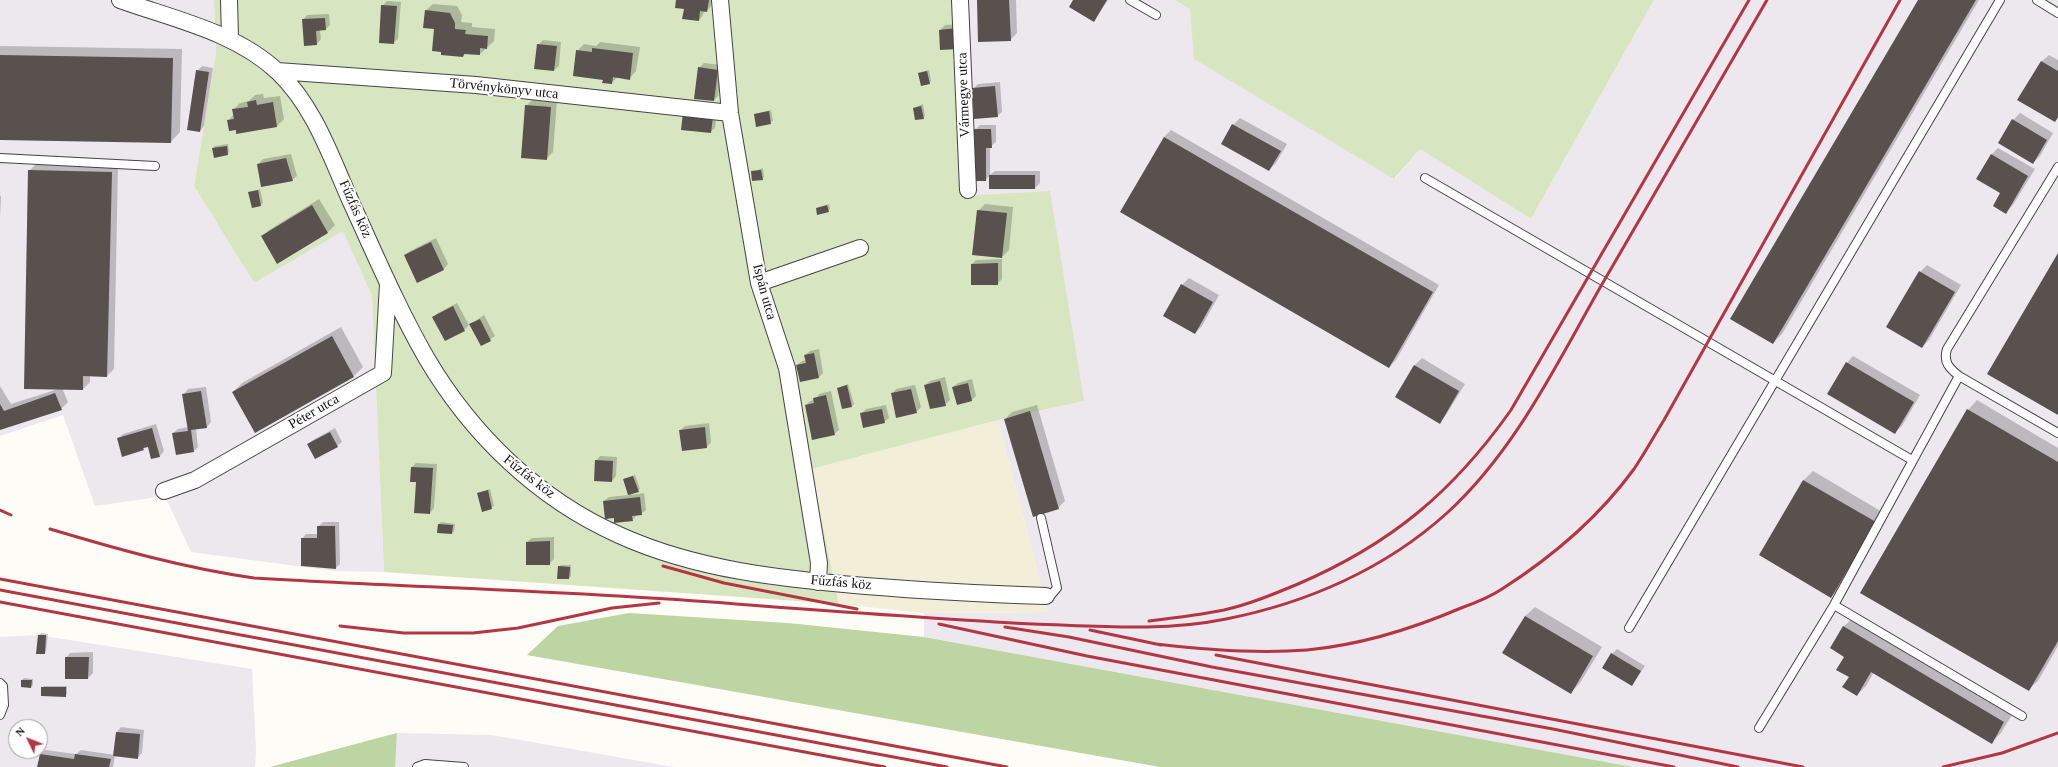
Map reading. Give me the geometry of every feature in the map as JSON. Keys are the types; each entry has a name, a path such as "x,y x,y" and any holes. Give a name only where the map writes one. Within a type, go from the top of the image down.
{"street":[{"name":"Fűzfás köz","path":"120,0 230,38 261,57 278,71 292,86 314,120 388,283 426,358 466,415 500,454 546,492 594,522 619,535 651,548 715,566 818,582 958,593 1046,596"},
{"path":"229,0 230,38"},
{"name":"Ispán utca","path":"720,0 730,113 759,283 787,368 819,563 818,582"},
{"name":"Vármegye utca","path":"960,0 968,190"},
{"name":"Törvénykönyv utca","path":"278,71 476,85 730,113"},
{"path":"759,283 860,248"},
{"name":"Péter utca","path":"164,491 196,480 382,373 388,283"}],"lane":[{"path":"1130,0 1156,15"},
{"path":"1629,628 2000,0"},
{"path":"2037,0 2058,13"},
{"path":"0,158 155,166"},
{"path":"2058,167 1947,349 1946,362 1959,376 2058,432"},
{"path":"1425,178 1912,460"},
{"path":"1759,728 1834,604 1959,376"},
{"path":"1041,518 1057,588 1052,595 1046,596"},
{"path":"1834,604 2022,716"},
{"path":"0,682 3,686 4,705 0,715"},
{"path":"417,767 425,764 464,767"}],"shaded area":[{"path":"0,0 214,0 216,52 194,186 254,283 343,230 372,296 384,572 334,571 191,552 165,496 95,506 63,415 0,436"},
{"path":"953,0 1174,0 1190,9 1195,59 1395,179 1420,149 1531,219 1654,0 2058,0 2058,767 1633,767 924,637 924,613 1048,612 998,420 1084,401 963,197"},
{"path":"998,420 1048,612 924,613 839,604 811,469"},
{"path":"38,635 252,669 256,751 255,767 0,767 0,637"},
{"path":"397,733 492,735 674,767 270,767"}],"green space":[{"path":"214,0 953,0 963,196 1050,191 1084,401 998,420 811,469 839,604 384,572 372,296 343,231 254,283 194,186 216,52"},
{"path":"1174,0 1654,0 1531,219 1420,149 1394,179 1194,59 1190,9"},
{"path":"629,613 788,623 924,637 1633,767 1160,767 527,655 558,626"},
{"path":"397,733 395,767 270,767"}],"building":[{"path":"676,0 709,0 707,12 700,11 699,21 682,19 684,9 675,8"},
{"path":"977,0 1009,0 1011,41 978,42"},
{"path":"1073,0 1107,0 1094,22 1069,7"},
{"path":"1918,0 1976,0 1773,344 1730,319"},
{"path":"381,5 397,6 394,44 379,43"},
{"path":"425,10 450,13 455,23 455,29 466,30 465,34 488,36 487,49 480,48 480,55 464,54 463,57 441,55 441,52 432,51 434,29 423,28"},
{"path":"325,18 326,30 316,31 317,45 304,46 302,19"},
{"path":"957,28 958,49 940,50 939,30"},
{"path":"537,44 557,46 554,71 534,69"},
{"path":"592,48 633,53 630,80 613,77 612,84 602,83 603,80 573,76 576,50 592,52"},
{"path":"0,55 173,58 171,143 0,140"},
{"path":"2041,61 2058,71 2058,117 2055,122 2017,100"},
{"path":"698,67 718,70 714,101 694,99"},
{"path":"196,70 209,72 200,132 187,130"},
{"path":"927,71 930,84 921,86 918,73"},
{"path":"995,86 998,117 974,119 972,88"},
{"path":"256,100 257,105 273,102 277,127 236,134 236,130 229,131 227,120 234,119 232,109 248,107 247,102"},
{"path":"525,105 551,107 547,160 521,158"},
{"path":"921,106 924,119 915,120 913,108"},
{"path":"769,111 771,124 756,127 754,114"},
{"path":"683,113 713,116 711,133 681,130"},
{"path":"2012,119 2047,140 2033,164 1998,143"},
{"path":"1232,124 1281,151 1269,171 1221,144"},
{"path":"974,129 991,129 992,148 986,148 986,181 975,181"},
{"path":"1164,137 1433,292 1389,368 1120,212"},
{"path":"227,146 228,155 214,158 212,148"},
{"path":"1991,154 2028,176 2006,214 1993,206 2000,193 1976,179"},
{"path":"286,158 293,181 261,187 257,164"},
{"path":"28,170 112,172 107,377 83,376 83,390 24,389"},
{"path":"761,170 763,180 752,181 751,171"},
{"path":"989,175 1035,175 1035,189 989,189"},
{"path":"258,190 261,206 252,208 248,192"},
{"path":"312,205 328,233 277,264 261,236"},
{"path":"827,205 829,212 817,215 816,208"},
{"path":"977,210 1007,213 1002,258 972,255"},
{"path":"431,242 444,270 417,283 404,255"},
{"path":"2058,253 2058,415 1987,374"},
{"path":"998,263 998,285 971,285 971,264"},
{"path":"1919,271 1955,292 1922,348 1886,327"},
{"path":"1181,284 1213,302 1195,334 1163,316"},
{"path":"453,306 465,331 445,341 432,317"},
{"path":"480,319 491,341 481,346 469,324"},
{"path":"332,336 354,377 255,433 232,392"},
{"path":"814,353 819,378 800,382 796,365 806,363 804,355"},
{"path":"1846,362 1914,402 1895,434 1827,394"},
{"path":"1414,365 1459,391 1440,424 1395,397"},
{"path":"940,381 946,406 930,409 924,385"},
{"path":"968,383 972,401 957,405 952,387"},
{"path":"847,385 852,407 842,409 837,388"},
{"path":"911,389 917,413 896,418 891,393"},
{"path":"201,391 207,428 191,430 194,452 176,455 172,433 188,431 182,394"},
{"path":"55,393 62,410 0,430 0,404 4,411"},
{"path":"826,395 835,435 812,440 805,405 814,403 813,398"},
{"path":"882,409 885,423 863,428 860,413"},
{"path":"1967,409 2058,462 2058,641 2029,691 1860,593"},
{"path":"1030,411 1059,509 1033,517 1004,419"},
{"path":"705,427 707,448 682,451 679,430"},
{"path":"152,428 160,457 151,459 148,447 143,448 144,450 122,457 117,438"},
{"path":"330,432 338,447 315,459 307,444"},
{"path":"595,460 613,461 612,482 594,481"},
{"path":"411,467 433,468 430,514 414,513 416,482 410,482"},
{"path":"633,476 639,492 628,495 623,479"},
{"path":"1803,480 1876,522 1831,598 1759,555"},
{"path":"488,490 492,509 482,512 477,493"},
{"path":"640,497 642,515 632,516 633,521 614,523 614,518 605,519 603,501"},
{"path":"438,524 453,525 452,534 437,533"},
{"path":"317,526 335,526 336,569 301,566 301,538 317,538"},
{"path":"550,541 550,565 526,565 526,542"},
{"path":"558,566 570,567 569,579 557,579"},
{"path":"1525,616 1593,656 1571,694 1502,653"},
{"path":"1843,626 2004,722 1992,744 1871,672 1857,696 1842,687 1849,677 1836,670 1844,657 1830,648"},
{"path":"38,635 46,635 45,654 36,654"},
{"path":"1611,653 1641,671 1632,686 1602,668"},
{"path":"65,657 89,657 88,679 65,679"},
{"path":"21,680 32,680 31,688 21,687"},
{"path":"41,687 66,687 66,697 41,696"},
{"path":"116,732 140,734 138,759 113,756"},
{"path":"75,754 111,759 109,767 37,767 39,759 48,759 48,755 74,759"}],"railway":[{"path":"1149,621 1177,618 1234,608 1298,584 1331,568 1391,533 1418,513 1443,491 1489,439 1511,410 1749,0"},
{"path":"50,529 126,551 202,569 254,578 625,596 962,620 1106,627 1154,627 1202,623 1226,619 1286,604 1344,581 1398,551 1447,513 1471,489 1493,462 1514,435 1533,406 1767,0"},
{"path":"1156,644 1231,651 1269,652 1327,648 1366,640 1424,623 1492,595 1521,577 1557,550 1606,504 1634,469 1646,451 1900,0"},
{"path":"0,510 11,515"},
{"path":"663,566 724,583 857,609"},
{"path":"0,579 1007,767"},
{"path":"0,590 947,767"},
{"path":"0,602 885,767"},
{"path":"340,626 404,633 473,633 518,628 612,608 659,603"},
{"path":"939,624 1087,656 1674,767"},
{"path":"1005,627 1069,637 1212,667 1553,729 1738,767"},
{"path":"1090,630 1161,645"},
{"path":"1216,655 1803,767"},
{"path":"1943,767 2002,753 2058,733"}]}
